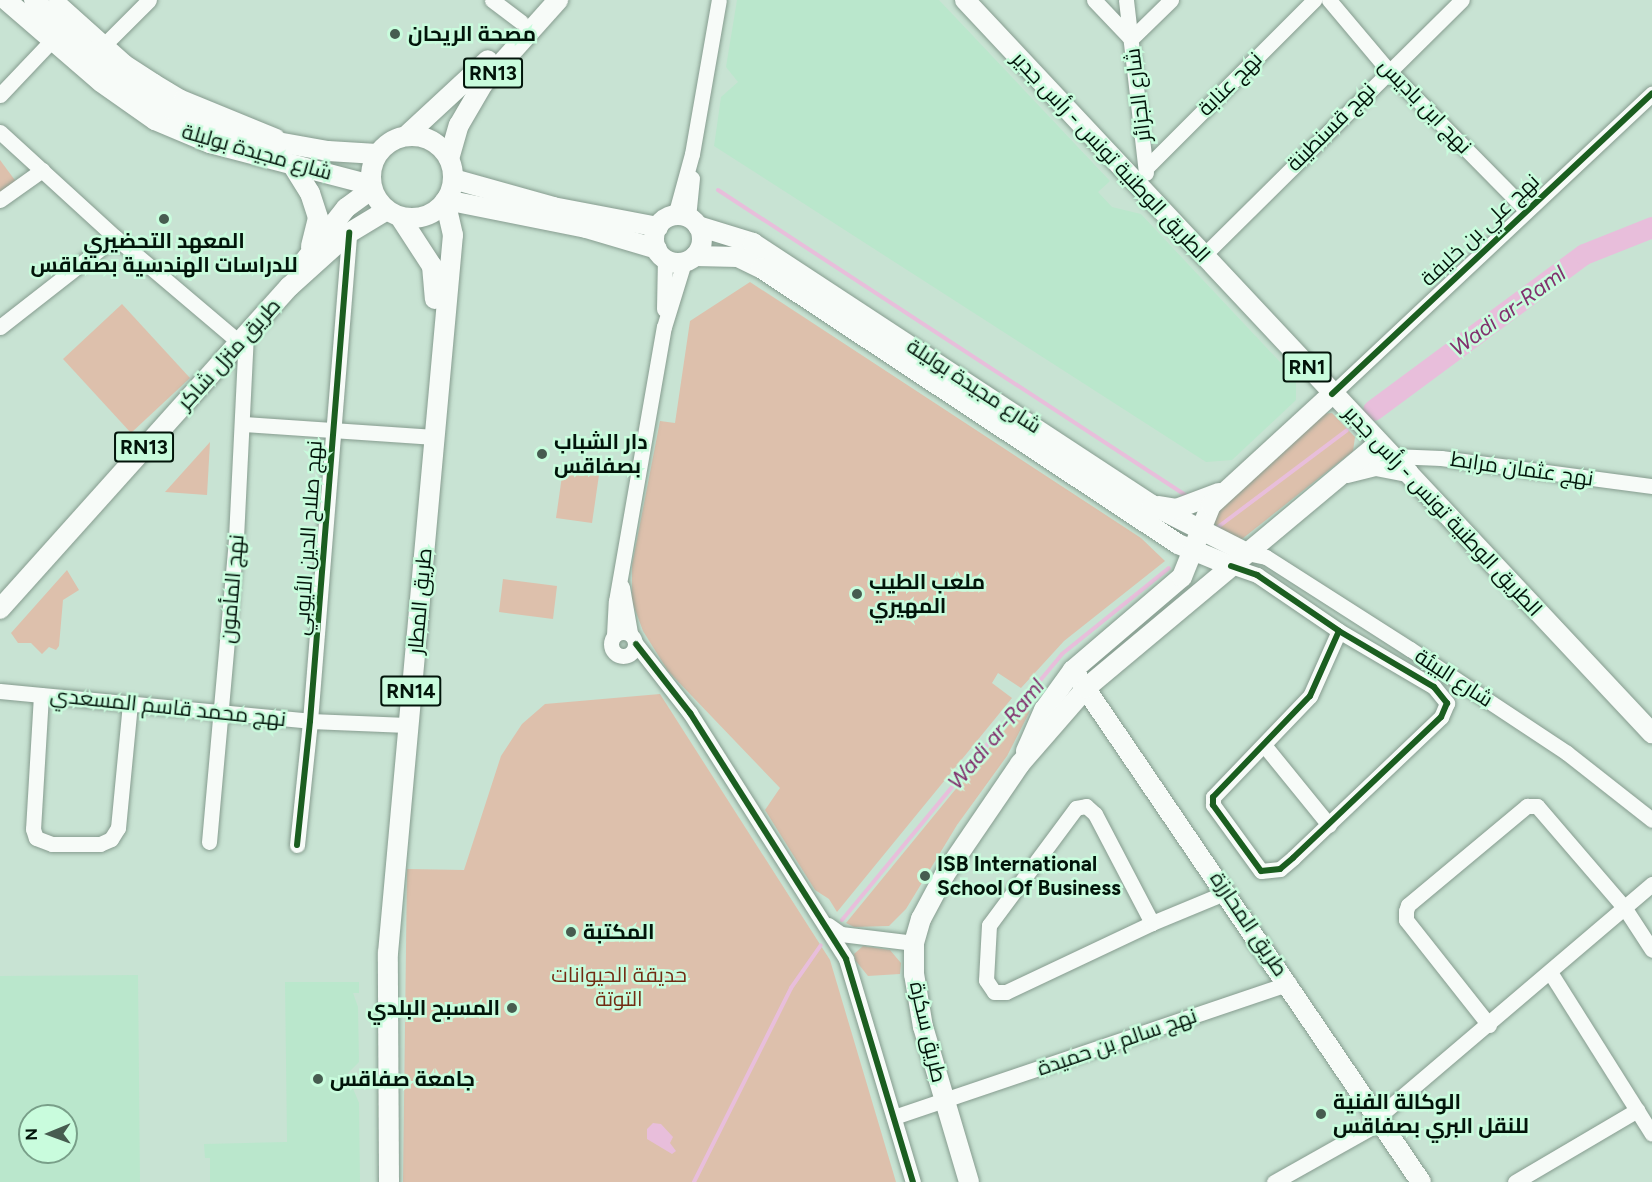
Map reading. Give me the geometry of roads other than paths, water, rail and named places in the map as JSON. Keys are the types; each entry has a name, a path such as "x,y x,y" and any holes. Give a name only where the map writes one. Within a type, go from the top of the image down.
{"main road":[{"name":"شارع مجيدة بوليلة","path":"6,0 54,38 100,82 155,120 210,143 371,187"},
{"name":"شارع مجيدة بوليلة","path":"34,0 172,109 255,138 377,154"},
{"name":"RN13","path":"407,135 461,88 542,0"},
{"name":"RN13","path":"449,159 459,125 483,84 558,0"},
{"name":"الطريق الوطنية تونس - رأس جدير","path":"965,0 1332,393 1650,726"},
{"path":"407,135 432,140 449,159 453,179 446,200 425,216 393,213 371,187 377,154 390,141 407,135"},
{"path":"293,166 310,193 318,218 308,256"},
{"path":"453,179 553,207 658,227 687,220 702,238 675,256 658,227"},
{"name":"طريق منزل شاكر","path":"289,287 308,256 346,208 371,187"},
{"name":"شارع مجيدة بوليلة","path":"446,200 586,228 675,256 738,257 761,268 1199,552 1231,566"},
{"name":"طريق المطار","path":"377,1182 377,951 402,724 429,436 453,235 446,200"},
{"name":"طريق منزل شاكر","path":"0,609 289,287 349,233 393,213"},
{"name":"طريق المطار","path":"393,213 420,243 437,283 429,436"},
{"name":"شارع مجيدة بوليلة","path":"687,220 761,248 1152,505 1247,553"},
{"path":"1180,608 1199,582 1199,529 1206,511 1222,492 1332,393"},
{"path":"1020,764 1086,688 1344,474 1386,449"},
{"path":"1344,474 1376,466 1408,472"},
{"path":"1152,505 1176,509 1222,492"},
{"path":"1020,764 1044,710 1073,670 1175,584 1199,552"},
{"name":"طريق المحارزة","path":"1073,670 1227,892 1421,1182"},
{"name":"طريق المطار","path":"390,1182 388,953 402,724"},
{"name":"طريق سكرة","path":"969,1182 918,1003 914,943 921,919 945,874 1020,764"}],"street":[{"name":"شارع مجيدة بوليلة","path":"56,0 99,50"},
{"path":"99,50 149,0"},
{"path":"492,0 520,22"},
{"path":"687,220 692,154 719,0"},
{"path":"1094,0 1131,39 1171,0"},
{"name":"شارع الجزائر","path":"1126,0 1146,168 1145,191"},
{"name":"نهج عنابة","path":"1146,168 1314,0"},
{"name":"نهج ابن باديس","path":"1329,0 1388,70 1525,209"},
{"name":"نهج قسنطينة","path":"1203,256 1388,70 1462,0"},
{"path":"0,95 54,38"},
{"name":"نهج علي بن خليفة","path":"1332,393 1525,209 1652,93"},
{"path":"0,132 115,237 243,339"},
{"path":"0,200 42,170"},
{"name":"نهج صلاح الدين الأيوبي","path":"297,845 310,721 349,233"},
{"path":"0,327 115,237"},
{"path":"669,685 613,651 620,578 675,256"},
{"name":"نهج المأمون","path":"209,842 244,424 243,339"},
{"path":"244,424 332,432 429,436"},
{"name":"نهج عثمان مرابط","path":"1386,449 1652,486"},
{"name":"شارع البيئة","path":"1247,553 1266,557 1420,655 1567,753 1652,820"},
{"path":"1231,566 1257,575 1339,631 1434,687 1447,705 1441,717 1329,825 1280,869 1266,873 1257,869 1213,802 1219,787 1264,745 1310,696 1339,631"},
{"path":"620,578 633,638 631,654 623,657"},
{"path":"614,635 633,638 669,685 825,923 846,959 913,1182"},
{"name":"نهج محمد قاسم المسعدي","path":"0,691 310,721 402,724"},
{"path":"41,695 33,829 36,837 52,844 100,844 111,839 118,828 130,704"},
{"path":"1264,745 1329,825"},
{"path":"1152,922 1095,814 1086,806 1076,808 989,925 986,980 994,992 1006,992 1152,922 1227,892"},
{"path":"1489,1026 1407,920 1408,905 1522,808 1537,806 1624,907 1652,950"},
{"path":"1274,1182 1380,1120 1652,884"},
{"path":"825,923 841,934 914,943"},
{"path":"846,959 849,946 861,936"},
{"path":"1550,972 1652,1134"},
{"name":"نهج سالم بن حميدة","path":"894,1117 945,1102 1288,983"},
{"path":"1515,1182 1637,1110"}],"waterway":[{"path":"718,190 1190,498"},
{"name":"Wadi ar-Raml","path":"1373,410 1584,254 1652,227"},
{"name":"Wadi ar-Raml","path":"1218,527 1347,430"},
{"name":"Wadi ar-Raml","path":"842,920 1062,654 1169,568"},
{"name":"Wadi ar-Raml","path":"694,1182 791,988 821,945"}],"place":[{"name":"مصحة الريحان","path":"395,34"},
{"name":"المعهد التحضيري للدراسات الهندسية بصفاقس","path":"164,219"},
{"name":"دار الشباب بصفاقس","path":"542,454"},
{"name":"ملعب الطيب المهيري","path":"857,594"},
{"name":"ISB International School Of Business","path":"925,876"},
{"name":"المكتبة","path":"571,932"},
{"name":"المسبح البلدي","path":"512,1008"},
{"name":"جامعة صفاقس","path":"318,1079"},
{"name":"الوكالة الفنية للنقل البري بصفاقس","path":"1321,1114"}],"park label":[{"name":"حديقة الحيوانات التوتة","path":"619,987"}]}
